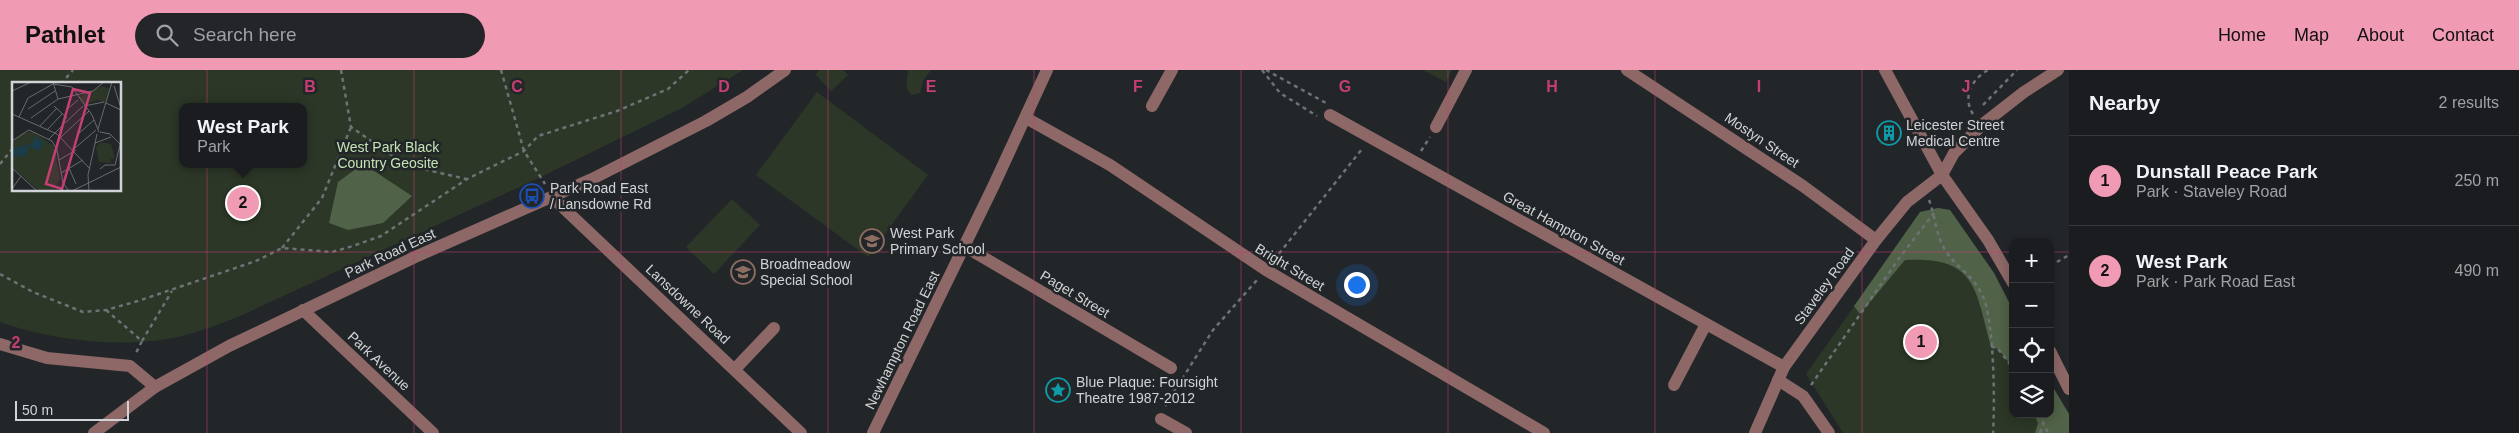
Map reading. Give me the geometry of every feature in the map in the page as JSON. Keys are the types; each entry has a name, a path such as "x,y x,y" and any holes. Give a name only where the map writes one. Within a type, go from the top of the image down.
{"street":[{"name":"Park Road East","path":"94,433 155,387 229,346 450,242 553,198 706,121 747,97 785,70"},
{"name":"Newhampton Road East","path":"873,433 1026,118 1047,70"},
{"path":"1152,106 1172,70"},
{"path":"1436,127 1466,70"},
{"name":"Mostyn Street","path":"1627,70 1803,186 1876,240"},
{"path":"1885,70 1942,175 1988,240 2009,276"},
{"path":"1942,175 1954,153 1983,124 2024,92 2058,70"},
{"name":"Great Hampton Street","path":"1330,115 1784,366"},
{"name":"Bright Street","path":"1026,118 1110,165 1266,270 1544,433"},
{"name":"Staveley Road","path":"1755,433 1784,366 1876,240 1908,202 1942,175"},
{"name":"Lansdowne Road","path":"553,198 801,433"},
{"name":"Paget Street","path":"964,246 1171,368"},
{"name":"Park Avenue","path":"303,310 434,433"},
{"path":"1674,385 1706,324"},
{"path":"735,369 774,328"},
{"path":"0,344 47,358 130,366 155,387"},
{"path":"2054,359 2069,389"},
{"path":"1778,380 1803,396 1829,433"},
{"path":"1161,419 1186,433"}],"path":[{"path":"63,82 73,70"},
{"path":"0,274 33,292 83,312 106,310 256,260 282,248 322,198 351,127 342,70"},
{"path":"500,70 524,151 553,198"},
{"path":"282,248 332,252 381,236 467,179 524,151 538,136 617,112 668,89 689,70"},
{"path":"1262,70 1280,93 1317,116 1330,115 1326,104 1266,70"},
{"path":"1983,124 1974,114 1968,101 1968,92 1980,74 1988,70"},
{"path":"1974,114 2017,70"},
{"path":"351,127 406,165 467,179"},
{"path":"1414,163 1436,127"},
{"path":"0,164 12,149"},
{"path":"1925,187 1944,248 1976,282 1984,300 1989,321 1991,346 1993,433"},
{"path":"1803,396 1900,257 1934,213"},
{"path":"2054,264 2069,255"},
{"path":"130,366 172,289"},
{"path":"106,310 142,341"},
{"path":"1991,346 1999,350 2009,363"},
{"path":"2041,418 2048,433"},
{"path":"2040,433 2044,423"}],"green space":[{"name":"West Park Black Country Geosite","path":"0,70 743,70 682,108 541,177 238,317 202,330 168,339 119,343 69,339 22,329 0,322"},
{"path":"820,70 843,70 848,75 831,91 815,74"},
{"path":"908,70 931,70 923,81 920,93 912,95 909,93 907,84"},
{"path":"1423,70 1452,70 1446,82"},
{"path":"817,92 928,175 868,257 756,175"},
{"path":"357,168 371,169 412,196 383,223 348,230 329,223 338,182"},
{"path":"732,199 760,225 714,274 686,247"},
{"path":"1938,208 1950,210 1994,273 2009,302 2009,418 2054,418 2054,389 2069,414 2069,433 1843,433 1806,374 1920,213"},
{"path":"1938,208 1950,210 1994,273 2009,302 2009,363 1999,350 1991,346 1976,293 1969,280 1960,270 1947,264 1929,260 1905,260 1860,314 1854,306 1920,212"},
{"path":"2054,389 2069,414 2069,433 2035,433 2038,423 2036,418 2054,418"}],"place":[{"name":"Leicester Street Medical Centre","path":"1889,133"},
{"name":"Park Road East / Lansdowne Rd","path":"532,196"},
{"name":"West Park","path":"243,203"},
{"name":"West Park Primary School","path":"872,241"},
{"name":"Broadmeadow Special School","path":"743,272"},
{"name":"Dunstall Peace Park","path":"1921,342"},
{"name":"Blue Plaque: Foursight Theatre 1987-2012","path":"1058,390"}]}
